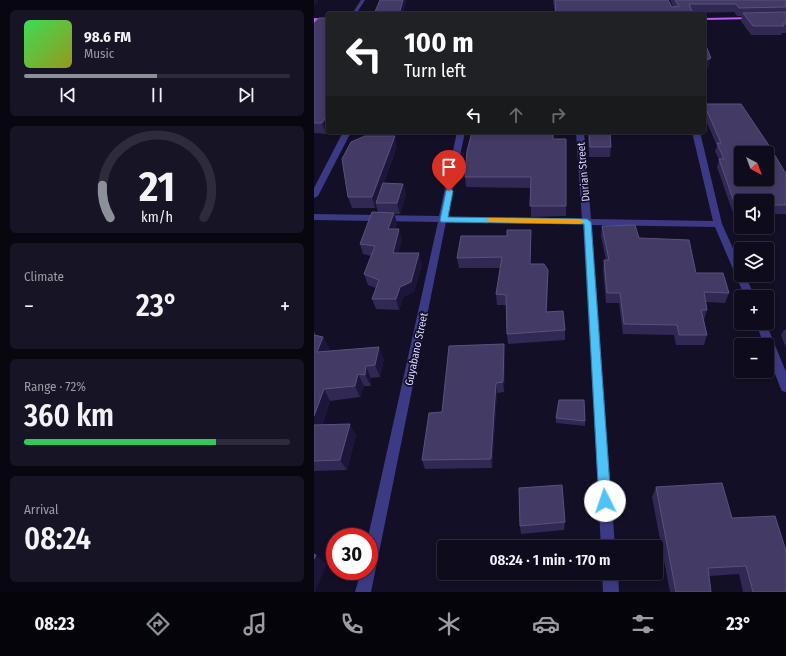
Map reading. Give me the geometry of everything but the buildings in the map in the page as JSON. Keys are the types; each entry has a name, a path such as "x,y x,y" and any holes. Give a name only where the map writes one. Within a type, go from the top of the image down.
{"main road":[{"path":"706,19 763,18"},
{"path":"314,20 325,21"}],"street":[{"path":"355,12 363,0"},
{"path":"318,26 325,21"},
{"path":"314,196 346,134"},
{"name":"Guyabano Street","path":"377,528 444,220 461,134"},
{"name":"Durian Street","path":"580,134 608,540"},
{"path":"696,134 718,224 747,290"},
{"path":"314,217 718,224"},
{"path":"764,330 786,387"},
{"path":"363,592 366,580"},
{"path":"610,580 611,592"}],"slow traffic":[{"path":"490,221 580,222"}],"route":[{"path":"449,191 444,220 587,222 605,501"}]}
